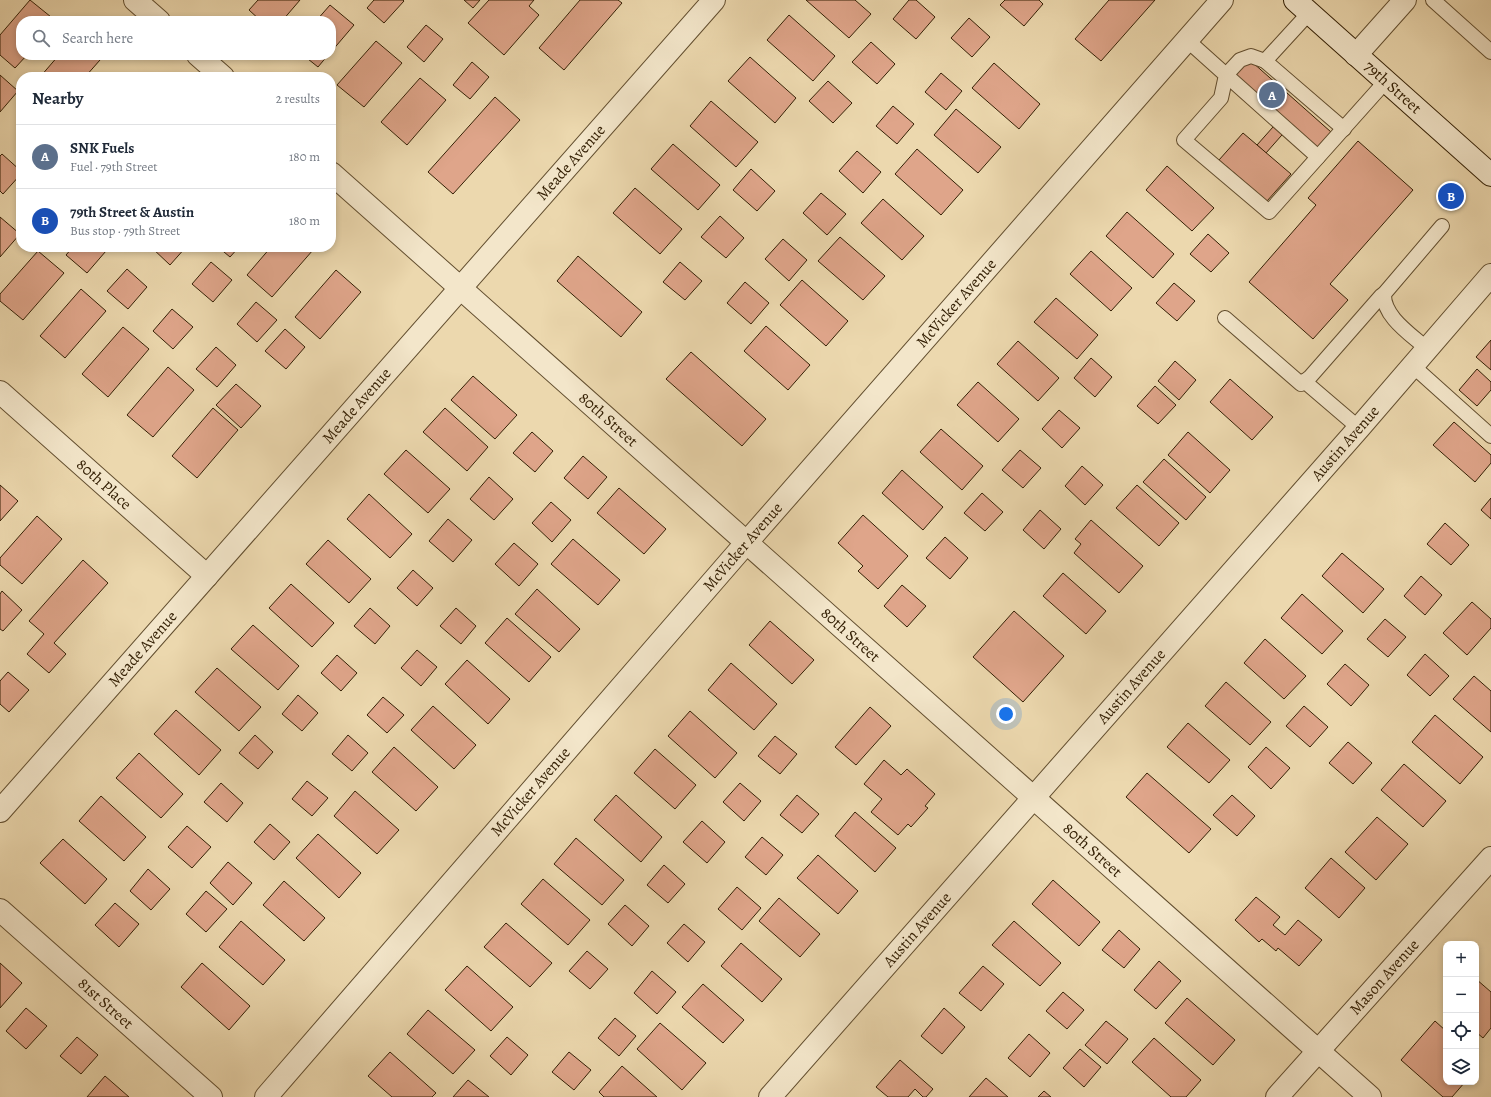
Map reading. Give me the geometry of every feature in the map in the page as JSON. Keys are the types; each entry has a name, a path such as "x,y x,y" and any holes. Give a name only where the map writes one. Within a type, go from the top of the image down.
{"street":[{"path":"135,0 153,16"},
{"name":"McVicker Avenue","path":"266,1097 747,542 1222,0"},
{"path":"1356,55 1405,0"},
{"name":"Meade Avenue","path":"0,811 713,1"},
{"name":"79th Street","path":"1302,6 1491,175"},
{"path":"204,60 217,72"},
{"name":"80th Street","path":"336,177 1370,1097"},
{"name":"Austin Avenue","path":"770,1097 1034,799 1491,275"},
{"name":"80th Place","path":"0,392 207,576"},
{"name":"Mason Avenue","path":"1277,1097 1491,858"},
{"name":"81st Street","path":"0,910 211,1097"}],"lane":[{"path":"1433,0 1491,52"},
{"path":"1265,61 1302,6"},
{"path":"1187,40 1318,158"},
{"path":"1344,129 1265,61 1251,56 1240,60 1226,75 1221,98 1184,140 1269,212 1344,129 1386,81"},
{"path":"1225,318 1300,384 1310,377 1442,226"},
{"path":"1384,294 1384,302 1392,316 1427,349"},
{"path":"1413,366 1491,436"},
{"path":"1304,381 1359,428"}],"building":[{"path":"30,0 50,16 16,16"},
{"path":"258,0 300,0 286,16 256,16 249,10"},
{"path":"374,0 404,1 384,23 367,8"},
{"path":"464,0 480,0 473,8"},
{"path":"489,0 534,0 529,6 539,15 504,55 468,23"},
{"path":"580,0 618,0 622,3 564,70 539,48"},
{"path":"806,0 855,0 871,14 849,38"},
{"path":"909,0 916,0 935,17 916,39 893,19"},
{"path":"1005,0 1039,0 1043,4 1024,26 1000,5"},
{"path":"1109,0 1155,0 1101,61 1075,39"},
{"path":"330,5 354,25 336,46 336,16 320,16"},
{"path":"789,15 835,56 813,81 767,40"},
{"path":"16,16 16,60 22,60 15,68 0,55 0,35"},
{"path":"969,18 990,37 972,57 951,38"},
{"path":"426,25 443,39 424,62 407,47"},
{"path":"376,41 402,63 364,107 337,85"},
{"path":"871,42 895,64 877,84 852,62"},
{"path":"1243,54 1331,132 1315,150 1289,127 1266,153 1257,145 1281,118 1228,71"},
{"path":"750,57 796,98 775,123 728,81"},
{"path":"55,60 100,60 89,72 44,72"},
{"path":"309,60 324,60 318,67"},
{"path":"472,62 489,77 470,99 453,85"},
{"path":"994,63 1040,104 1019,129 972,88"},
{"path":"941,73 962,91 946,110 925,92"},
{"path":"0,75 16,89 16,93 0,112"},
{"path":"420,78 446,100 407,145 381,122"},
{"path":"828,81 852,103 833,123 809,101"},
{"path":"495,97 520,120 453,194 428,172"},
{"path":"711,101 758,142 736,167 690,126"},
{"path":"893,106 914,124 897,144 876,126"},
{"path":"956,109 1001,147 978,173 934,135"},
{"path":"1243,133 1291,174 1267,201 1219,160"},
{"path":"1358,141 1413,190 1330,284 1348,300 1313,339 1249,282 1316,205 1308,198"},
{"path":"673,144 720,185 698,210 651,169"},
{"path":"917,149 963,190 941,215 895,174"},
{"path":"857,151 881,172 863,193 839,171"},
{"path":"2,154 16,167 16,180 3,194 0,191 0,156"},
{"path":"1167,166 1214,208 1192,231 1146,190"},
{"path":"751,169 775,191 757,211 733,190"},
{"path":"635,188 682,229 660,254 613,213"},
{"path":"821,193 846,214 827,235 803,213"},
{"path":"883,199 924,236 902,260 861,223"},
{"path":"1127,212 1174,254 1153,278 1106,236"},
{"path":"720,216 744,238 726,258 701,237"},
{"path":"0,217 16,231 16,239 0,257"},
{"path":"1208,234 1229,253 1211,272 1190,254"},
{"path":"840,237 885,276 863,300 818,261"},
{"path":"783,239 807,260 789,281 765,259"},
{"path":"1091,251 1132,288 1111,311 1070,274"},
{"path":"37,252 39,252 64,273 23,320 0,301 0,294"},
{"path":"69,252 105,252 87,273 66,255"},
{"path":"156,252 182,252 170,265"},
{"path":"224,252 234,252 230,257"},
{"path":"267,252 311,252 272,297 247,275"},
{"path":"578,256 642,312 621,337 557,281"},
{"path":"211,262 232,280 213,302 192,284"},
{"path":"680,262 702,281 685,300 663,282"},
{"path":"127,269 147,287 128,309 107,291"},
{"path":"336,270 361,292 320,339 295,317"},
{"path":"802,280 848,321 826,346 780,305"},
{"path":"745,282 769,303 751,324 727,303"},
{"path":"1174,283 1195,301 1177,321 1156,303"},
{"path":"81,289 106,311 65,358 40,336"},
{"path":"1056,298 1098,335 1077,359 1034,322"},
{"path":"256,302 277,320 257,342 237,324"},
{"path":"172,309 193,327 173,349 153,331"},
{"path":"766,326 810,365 788,390 744,351"},
{"path":"123,327 149,349 108,397 82,374"},
{"path":"285,329 305,347 286,369 265,351"},
{"path":"1491,340 1491,370 1476,357"},
{"path":"1018,341 1059,378 1038,401 997,364"},
{"path":"216,347 236,365 217,387 196,369"},
{"path":"691,352 766,419 742,446 666,379"},
{"path":"1091,358 1112,377 1095,397 1074,378"},
{"path":"1175,361 1196,380 1179,400 1158,381"},
{"path":"168,367 194,390 153,437 127,415"},
{"path":"1477,369 1491,382 1491,390 1477,406 1459,390"},
{"path":"473,376 517,415 495,439 451,400"},
{"path":"1230,379 1273,417 1252,440 1210,402"},
{"path":"978,382 1019,419 998,442 957,405"},
{"path":"236,384 261,406 241,428 216,405"},
{"path":"1155,386 1176,405 1158,424 1137,406"},
{"path":"213,408 238,430 197,478 172,456"},
{"path":"445,408 488,447 467,471 423,432"},
{"path":"1059,410 1080,428 1062,448 1042,429"},
{"path":"1454,422 1491,455 1491,463 1475,482 1433,445"},
{"path":"941,429 983,466 962,490 920,452"},
{"path":"532,432 553,451 535,472 513,453"},
{"path":"1188,432 1230,470 1210,493 1168,455"},
{"path":"406,450 450,489 428,513 384,474"},
{"path":"1020,450 1041,468 1023,488 1002,470"},
{"path":"583,456 607,477 588,499 564,478"},
{"path":"1164,459 1206,497 1186,520 1143,482"},
{"path":"1082,466 1103,485 1085,505 1065,486"},
{"path":"902,470 943,507 923,530 882,493"},
{"path":"489,477 513,499 494,520 470,499"},
{"path":"0,485 18,501 0,521"},
{"path":"1137,485 1179,523 1159,546 1116,508"},
{"path":"619,488 666,529 644,554 597,513"},
{"path":"982,493 1003,512 985,531 964,513"},
{"path":"369,494 412,534 390,558 347,519"},
{"path":"1491,498 1491,519 1481,510"},
{"path":"551,502 571,520 552,542 532,523"},
{"path":"1040,510 1061,529 1044,549 1023,530"},
{"path":"863,515 908,556 878,589 858,571 863,566 838,543"},
{"path":"37,516 62,539 22,584 0,565 0,558"},
{"path":"448,519 472,540 453,562 429,541"},
{"path":"1091,520 1143,566 1119,593 1074,553 1081,544 1075,539"},
{"path":"1445,523 1469,545 1451,565 1427,544"},
{"path":"945,537 968,558 950,579 926,558"},
{"path":"573,539 620,580 598,605 551,564"},
{"path":"328,540 371,579 349,603 306,564"},
{"path":"514,543 538,564 519,586 495,564"},
{"path":"1342,553 1384,589 1363,613 1322,576"},
{"path":"83,560 108,583 54,643 66,654 49,673 27,654 44,634 29,621"},
{"path":"413,570 433,588 417,606 397,588"},
{"path":"1063,573 1106,611 1086,634 1043,596"},
{"path":"1421,576 1442,595 1425,615 1404,596"},
{"path":"291,584 334,623 312,647 269,608"},
{"path":"902,585 926,606 907,627 884,606"},
{"path":"537,589 580,629 559,652 515,614"},
{"path":"2,591 22,610 3,631 0,629 0,594"},
{"path":"1302,594 1343,631 1322,654 1281,618"},
{"path":"1472,602 1491,619 1491,628 1467,655 1443,633"},
{"path":"370,608 390,626 375,644 354,626"},
{"path":"456,608 476,626 461,644 440,626"},
{"path":"1014,611 1064,656 1023,702 973,657"},
{"path":"507,618 551,657 529,682 485,643"},
{"path":"1385,619 1406,637 1388,657 1367,639"},
{"path":"770,621 814,660 792,684 749,645"},
{"path":"253,625 299,666 278,690 231,649"},
{"path":"1265,639 1306,676 1284,699 1244,663"},
{"path":"417,650 437,667 421,686 401,668"},
{"path":"1425,654 1449,676 1430,696 1407,675"},
{"path":"337,655 357,673 341,691 321,673"},
{"path":"467,660 510,699 488,724 445,684"},
{"path":"731,663 777,704 754,730 708,690"},
{"path":"1345,664 1369,685 1351,706 1327,684"},
{"path":"217,668 261,707 239,731 195,692"},
{"path":"8,672 29,690 9,712 0,704 0,681"},
{"path":"1474,676 1491,691 1491,732 1453,699"},
{"path":"1226,682 1271,722 1250,745 1205,706"},
{"path":"298,695 318,713 302,731 282,714"},
{"path":"383,697 404,715 387,733 367,715"},
{"path":"433,706 476,745 454,769 411,730"},
{"path":"1304,706 1328,727 1310,747 1286,726"},
{"path":"870,707 891,726 856,765 835,747"},
{"path":"176,710 221,750 199,775 154,734"},
{"path":"690,711 737,753 715,778 668,736"},
{"path":"1435,715 1483,757 1460,784 1412,742"},
{"path":"1188,723 1230,760 1209,783 1167,747"},
{"path":"255,735 273,752 258,769 239,753"},
{"path":"348,735 368,753 352,771 332,754"},
{"path":"775,736 797,754 780,774 758,756"},
{"path":"1348,742 1372,763 1353,784 1329,763"},
{"path":"394,747 438,787 416,811 372,772"},
{"path":"1266,747 1290,768 1271,789 1248,767"},
{"path":"655,749 696,785 675,809 634,773"},
{"path":"139,753 183,794 161,818 116,778"},
{"path":"884,760 901,775 907,769 935,794 925,806 928,808 911,827 908,824 898,835 871,812 882,799 864,784"},
{"path":"1404,764 1446,801 1423,827 1381,790"},
{"path":"1147,773 1211,829 1189,853 1126,797"},
{"path":"307,781 328,798 312,816 292,799"},
{"path":"221,783 243,803 227,822 204,802"},
{"path":"740,783 761,801 744,821 723,802"},
{"path":"355,791 399,830 377,854 334,816"},
{"path":"616,795 662,837 641,862 594,820"},
{"path":"797,795 819,814 802,833 780,815"},
{"path":"1232,795 1255,816 1237,836 1213,815"},
{"path":"101,796 146,837 124,861 79,821"},
{"path":"855,812 896,848 875,872 835,836"},
{"path":"1377,817 1408,844 1376,880 1345,852"},
{"path":"702,821 725,842 707,863 683,842"},
{"path":"270,824 290,842 274,860 254,842"},
{"path":"187,826 211,847 192,868 168,847"},
{"path":"318,834 361,873 339,898 296,858"},
{"path":"762,837 783,855 766,875 745,857"},
{"path":"576,838 624,880 602,905 554,864"},
{"path":"63,839 107,879 85,904 40,863"},
{"path":"818,855 858,891 838,914 797,878"},
{"path":"1331,858 1365,888 1339,918 1305,888"},
{"path":"228,862 252,883 233,905 210,883"},
{"path":"664,865 685,884 668,903 647,885"},
{"path":"148,869 170,889 151,910 130,891"},
{"path":"543,879 590,920 568,945 521,904"},
{"path":"1053,880 1100,922 1079,946 1032,904"},
{"path":"284,881 325,918 304,941 263,905"},
{"path":"737,887 761,908 742,930 718,909"},
{"path":"206,891 227,909 206,932 186,914"},
{"path":"1256,897 1280,917 1273,925 1285,935 1298,920 1322,940 1299,966 1278,948 1276,951 1262,939 1259,942 1235,920"},
{"path":"779,898 820,934 800,957 759,921"},
{"path":"115,903 139,924 119,947 95,925"},
{"path":"625,905 649,926 632,946 608,924"},
{"path":"241,921 285,960 263,985 219,947"},
{"path":"1014,921 1061,963 1040,986 992,945"},
{"path":"506,923 552,963 530,987 484,947"},
{"path":"684,924 705,942 688,962 667,943"},
{"path":"1119,930 1140,949 1124,968 1102,950"},
{"path":"741,943 782,979 762,1002 721,966"},
{"path":"587,951 608,969 590,989 569,971"},
{"path":"1159,961 1181,981 1156,1009 1134,990"},
{"path":"0,963 22,983 0,1008"},
{"path":"202,963 250,1006 229,1030 181,987"},
{"path":"467,966 513,1007 491,1031 445,990"},
{"path":"983,966 1004,984 981,1011 959,993"},
{"path":"652,971 676,992 657,1014 634,993"},
{"path":"1479,982 1491,992 1491,1028 1483,1038 1479,1035"},
{"path":"703,984 744,1020 723,1043 682,1007"},
{"path":"1063,992 1084,1010 1067,1029 1046,1011"},
{"path":"1187,998 1235,1040 1213,1065 1165,1023"},
{"path":"26,1008 47,1026 26,1049 6,1031"},
{"path":"944,1008 965,1027 942,1054 921,1036"},
{"path":"428,1010 475,1050 453,1074 407,1034"},
{"path":"615,1018 636,1036 619,1056 598,1038"},
{"path":"1106,1021 1128,1039 1107,1064 1085,1045"},
{"path":"1435,1021 1443,1028 1443,1085 1462,1085 1452,1097 1443,1097 1401,1060"},
{"path":"660,1023 706,1063 682,1090 637,1049"},
{"path":"1029,1034 1050,1053 1030,1077 1008,1058"},
{"path":"77,1037 98,1055 81,1074 60,1056"},
{"path":"507,1037 528,1055 511,1075 490,1056"},
{"path":"1154,1038 1201,1080 1186,1097 1171,1097 1132,1062"},
{"path":"1080,1049 1101,1067 1084,1087 1063,1068"},
{"path":"390,1052 436,1093 432,1097 392,1097 368,1076"},
{"path":"569,1052 591,1070 574,1090 552,1072"},
{"path":"900,1060 933,1089 926,1097 923,1097 915,1089 908,1097 888,1097 876,1087"},
{"path":"622,1066 657,1097 604,1097 599,1092"},
{"path":"105,1076 129,1097 87,1097"},
{"path":"986,1078 1008,1097 969,1097"},
{"path":"468,1080 489,1097 453,1097"},
{"path":"1044,1091 1051,1097 1038,1097"}],"place":[{"name":"SNK Fuels","path":"1272,95"},
{"name":"79th Street & Austin","path":"1451,196"}]}
